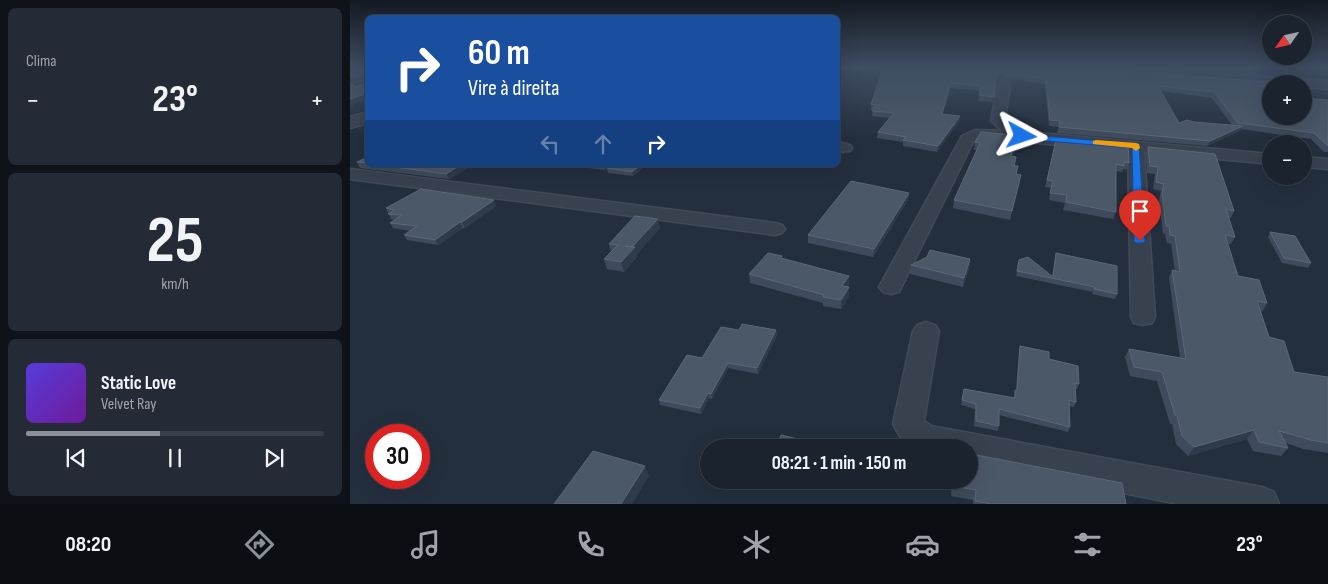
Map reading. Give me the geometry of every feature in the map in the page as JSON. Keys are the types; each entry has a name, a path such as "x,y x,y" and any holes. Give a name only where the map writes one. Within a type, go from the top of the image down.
{"street":[{"path":"1003,91 998,121 1005,126 1262,151"},
{"path":"350,123 365,118"},
{"path":"891,287 967,139 975,134 984,133 1262,158"},
{"path":"1136,146 1143,317"},
{"path":"1312,156 1328,157"},
{"path":"1312,163 1328,164"},
{"path":"350,174 775,229"},
{"path":"926,331 908,424 914,433 926,439"},
{"path":"978,450 1262,504"}],"building":[{"path":"350,91 365,91 365,94 350,99"},
{"path":"876,91 949,91 942,114 960,116 938,146 903,140 906,137 878,132 894,113 872,111 876,105 871,104"},
{"path":"980,91 995,91 994,97 979,95"},
{"path":"1047,91 1161,91 1179,123 1187,120 1243,126 1210,141 1059,127 1060,121 1050,120"},
{"path":"1200,91 1262,91 1262,125 1312,125 1312,99 1328,100 1328,146 1314,133 1238,123 1214,92"},
{"path":"981,132 1014,135 1012,140 1016,141 1011,156 1016,157 1014,166 1018,166 1016,174 1021,175 1012,211 954,200 980,143 975,142"},
{"path":"1056,140 1128,146 1129,163 1124,162 1124,166 1116,164 1116,212 1066,202 1067,195 1050,193 1053,181 1047,180"},
{"path":"1148,147 1215,154 1234,211 1226,209 1235,237 1225,235 1238,276 1259,280 1267,303 1257,301 1269,337 1284,341 1294,372 1328,377 1328,443 1279,431 1288,448 1259,442 1254,430 1194,447 1182,436 1162,372 1134,367 1129,349 1186,359 1172,270 1180,272 1175,236 1170,235 1169,226 1166,226 1162,193 1164,184 1156,182 1158,167 1150,166"},
{"path":"365,158 365,163 357,162"},
{"path":"395,167 457,167 446,174"},
{"path":"608,167 638,167 632,172 607,168"},
{"path":"851,181 909,193 874,249 808,235"},
{"path":"421,189 494,200 435,240 404,235 417,226 390,223 402,215 388,214 394,210 386,208"},
{"path":"635,216 658,219 632,247 635,247 621,262 604,259 618,245 609,244"},
{"path":"1270,232 1295,236 1311,263 1284,258"},
{"path":"930,250 970,259 964,278 911,265 927,257"},
{"path":"768,253 849,276 842,286 849,287 841,300 823,297 824,295 749,274"},
{"path":"1056,253 1117,266 1117,294 1094,289 1095,287 1017,271 1019,260 1028,257 1053,277"},
{"path":"742,324 776,330 757,368 728,363 711,394 708,393 700,408 659,400 687,355 702,358 721,327 739,330"},
{"path":"1020,346 1049,352 1049,359 1078,366 1079,384 1075,383 1076,402 1069,400 1070,427 999,409 999,426 976,421 976,404 962,400 964,389 1015,398"},
{"path":"781,435 798,439 780,439"},
{"path":"593,451 645,466 621,504 554,504"},
{"path":"978,455 1122,483 1126,504 991,504 975,501 976,490 970,489 978,489"}],"slow traffic":[{"path":"1096,142 1136,146 1136,148"}],"route":[{"path":"1022,136 1136,146 1140,241"}]}
